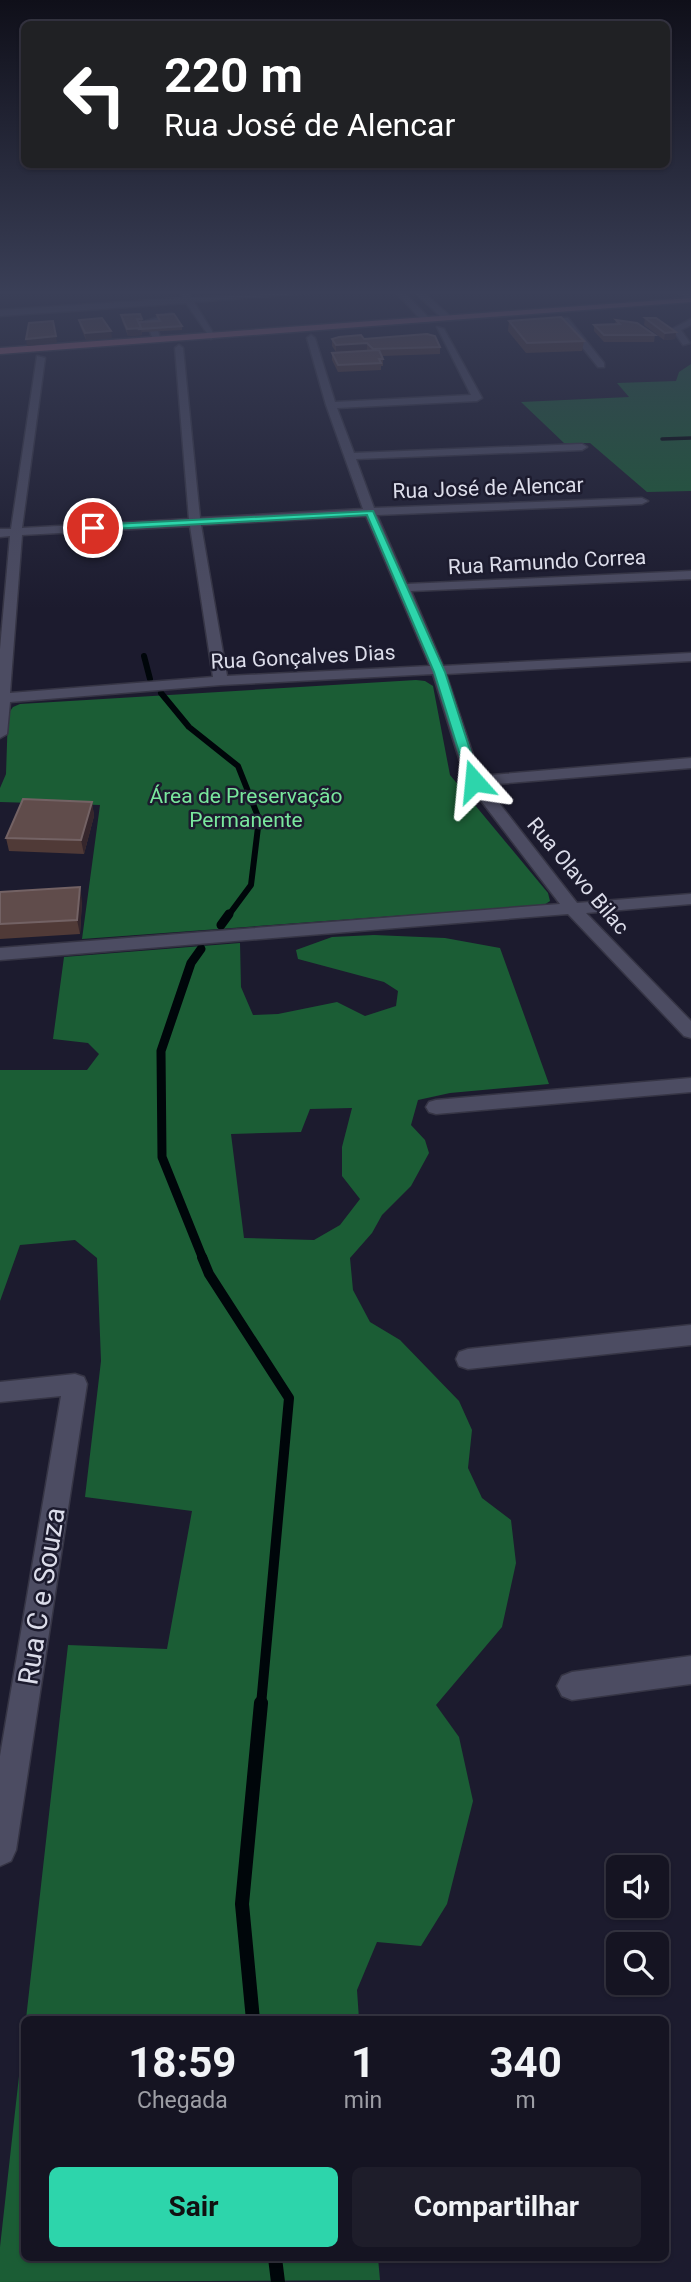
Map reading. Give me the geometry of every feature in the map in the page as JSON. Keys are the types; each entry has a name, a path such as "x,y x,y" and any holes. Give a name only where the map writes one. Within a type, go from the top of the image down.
{"street":[{"path":"0,734 16,532 35,396"},
{"path":"184,396 195,522 221,681"},
{"name":"Rua Olavo Bilac","path":"329,396 370,512 439,672 474,781 572,908 691,1032"},
{"path":"331,405 476,396"},
{"path":"349,456 582,447"},
{"name":"Rua José de Alencar","path":"0,533 370,512 642,501"},
{"name":"Rua Ramundo Correa","path":"404,588 691,575"},
{"name":"Rua Gonçalves Dias","path":"2,698 221,681 439,672 691,657"},
{"path":"474,781 691,763"},
{"path":"0,954 691,899"},
{"path":"436,1107 691,1085"},
{"path":"468,1359 691,1335"},
{"name":"Rua C e Souza","path":"0,1392 75,1384 0,1850"},
{"path":"572,1686 691,1670"}],"green space":[{"path":"691,396 691,491 647,492 590,443 564,443 521,402"},
{"name":"Área de Preservação Permanente","path":"416,680 433,686 450,775 548,893 550,901 544,905 82,939 100,805 0,802 0,788 6,774 8,714 13,707 20,704"},
{"path":"374,935 445,938 500,948 549,1084 450,1093 418,1100 411,1125 425,1140 429,1153 411,1186 382,1215 372,1233 350,1258 353,1290 370,1322 400,1340 459,1401 472,1430 468,1468 482,1498 511,1520 516,1563 502,1627 436,1705 459,1737 473,1801 447,1904 421,1946 377,1942 357,1990 359,2016 26,2016 68,1645 167,1649 192,1511 85,1497 101,1361 97,1258 75,1240 20,1245 0,1301 0,1070 87,1070 99,1054 88,1043 53,1039 64,957 240,943 241,987 253,1015 278,1014 337,1002 365,1016 396,1006 398,991 384,982 298,959 296,950 332,937","holes":["352,1108 342,1147 342,1176 360,1199 340,1225 314,1240 244,1238 231,1134 301,1132 310,1109"]},
{"path":"21,2058 21,2261 378,2261 380,2280 0,2282 0,2247"}],"building":[{"path":"23,799 92,802 81,840 6,838"},
{"path":"80,887 77,920 0,924 0,892"}],"waterway":[{"path":"662,439 691,438"},
{"path":"144,656 150,679"},
{"path":"161,693 189,727 238,766 259,819 251,885 228,916"},
{"path":"221,925 229,914"},
{"path":"201,949 191,963 161,1051 162,1157 203,1259"},
{"path":"202,1257 209,1274 289,1398 261,1705"},
{"path":"253,2016 242,1904 261,1703"},
{"path":"275,2261 278,2282"}],"route":[{"path":"93,528 370,512 439,672 474,781"}]}
